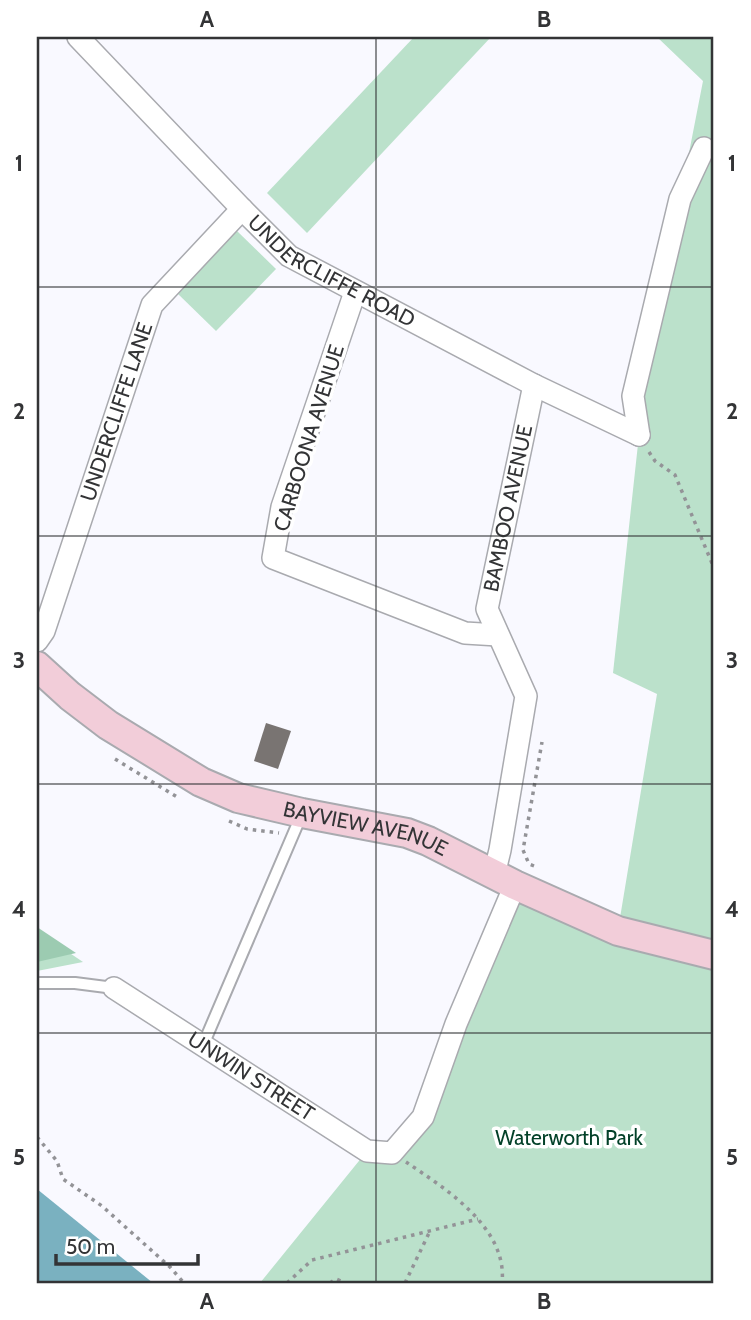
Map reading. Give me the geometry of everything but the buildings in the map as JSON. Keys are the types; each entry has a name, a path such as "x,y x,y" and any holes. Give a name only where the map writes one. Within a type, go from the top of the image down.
{"main road":[{"name":"BAYVIEW AVENUE","path":"37,666 108,725 201,782 238,798 407,833 618,931 714,955"}],"street":[{"name":"UNDERCLIFFE ROAD","path":"78,37 289,256 534,385 639,435"},
{"path":"639,435 634,396 636,383 680,199 705,149"},
{"name":"UNDERCLIFFE LANE","path":"37,641 44,631 152,305 242,209"},
{"name":"CARBOONA AVENUE","path":"355,292 282,507 274,558 466,633 498,635"},
{"name":"BAMBOO AVENUE","path":"392,1153 423,1117 504,880 500,850 526,696 487,609 534,385"},
{"name":"UNWIN STREET","path":"114,988 367,1151 392,1153"}],"lane":[{"path":"202,1045 302,813"},
{"path":"37,983 75,983 114,988"}],"path":[{"path":"639,435 655,461 675,475 714,568"},
{"path":"541,870 529,863 523,850 542,742"},
{"path":"37,1137 57,1161 63,1179 102,1206 184,1283"},
{"path":"392,1153 455,1196 478,1219 499,1252 502,1283"},
{"path":"287,1283 312,1259 478,1219"},
{"path":"405,1283 430,1231"},
{"path":"330,1283 336,1279 346,1283"}],"green space":[{"path":"414,37 491,37 307,233 267,193"},
{"name":"Waterworth Park","path":"657,37 714,37 714,1283 260,1283 367,1151 392,1152 423,1117 504,880 618,930 657,694 613,673 639,435 633,396 680,199 703,81"},
{"path":"236,230 276,269 216,331 176,292"},
{"path":"37,927 76,953 37,962"},
{"path":"37,931 83,962 37,971"}],"water":[{"path":"37,1189 153,1283 37,1283"}]}
